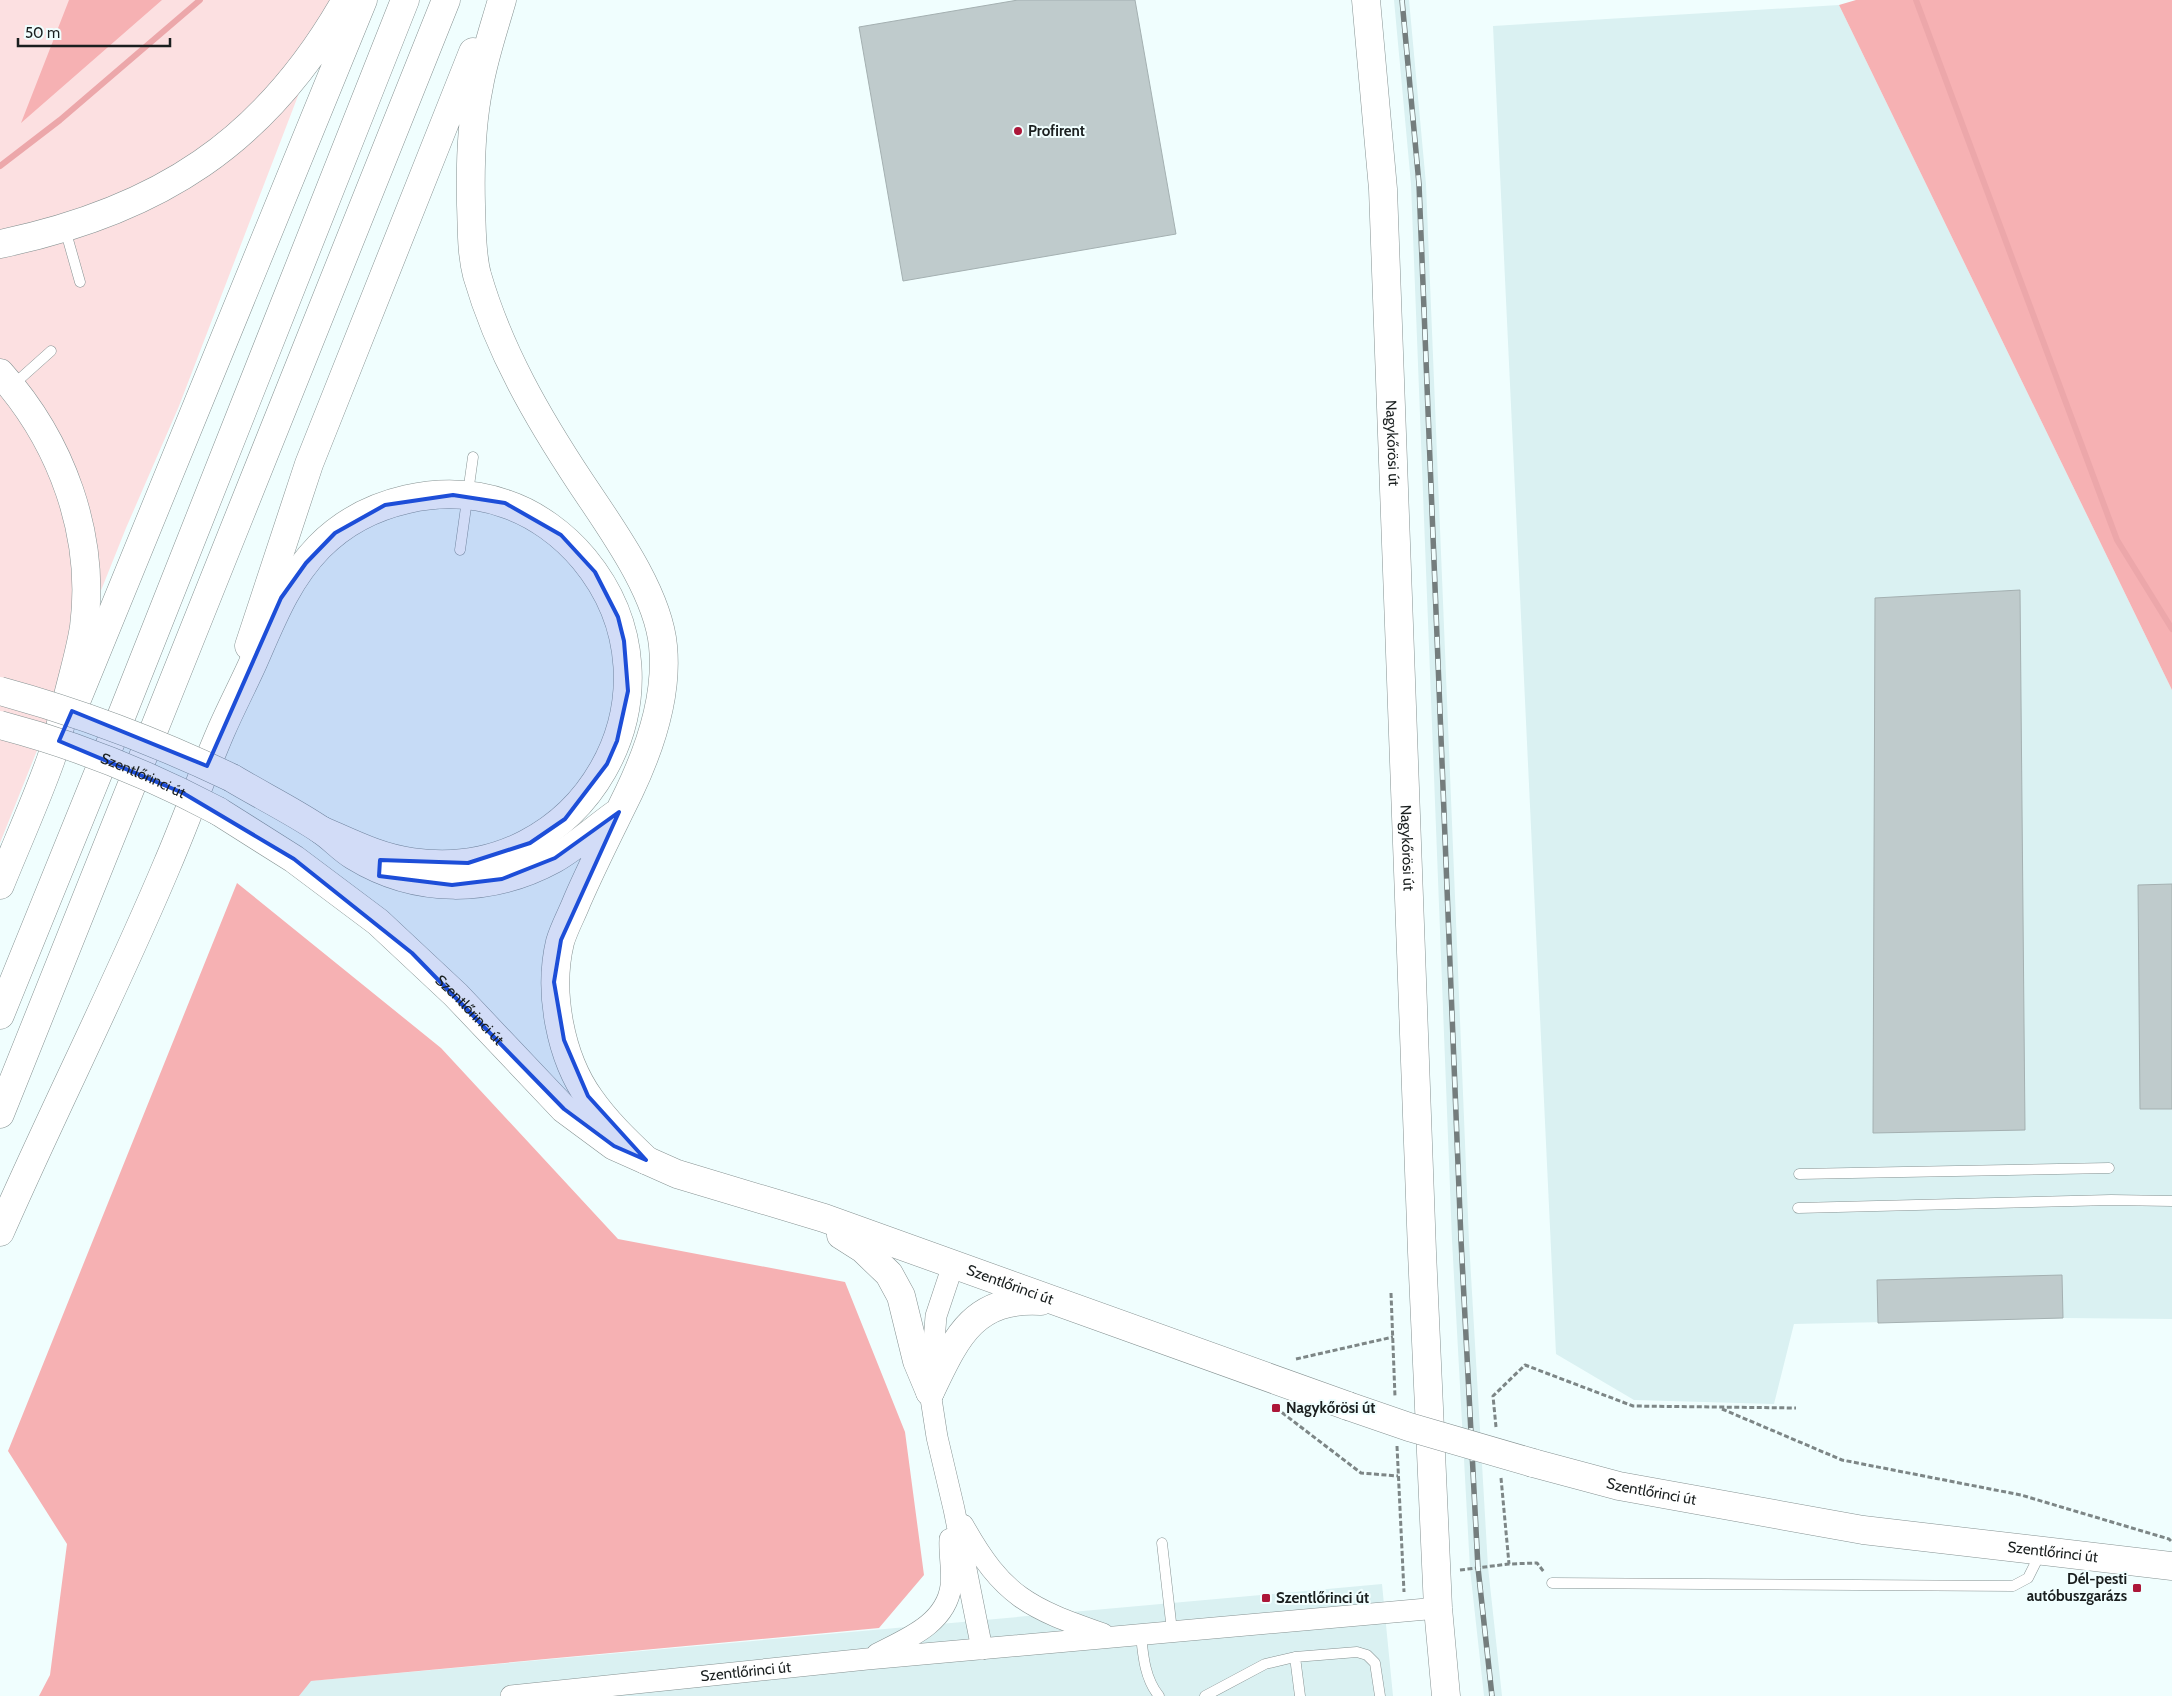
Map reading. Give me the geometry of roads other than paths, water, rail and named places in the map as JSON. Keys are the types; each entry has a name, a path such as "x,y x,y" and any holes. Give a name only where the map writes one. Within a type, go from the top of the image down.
{"main road":[{"path":"0,244 65,229 119,210 154,194 224,148 252,124 304,66 346,0"},
{"path":"0,885 51,758 102,642 363,0"},
{"path":"0,1015 123,712 404,0"},
{"path":"0,1114 446,0"},
{"path":"222,730 309,464 493,0"},
{"path":"502,0 479,85 469,165 472,236 476,272 512,367 541,423 616,536 632,565 654,608 663,645 663,676 655,725 643,763 620,812 596,856 560,940 554,982 564,1040 588,1096 607,1122 646,1160"},
{"name":"Nagykőrösi út","path":"1366,0 1382,189 1422,1252 1438,1608 1446,1696"},
{"path":"6,379 38,421 60,463 76,510 84,555 86,585 84,626 78,658 51,758"},
{"path":"0,691 105,723 172,750 232,778 321,830 387,857 413,863 438,864 490,859 530,843 565,819 594,785 607,764 624,716 628,666 624,641 608,594 595,572 579,553 540,520 505,503 469,495 432,495 385,505 352,522 319,547 292,580 281,598 222,730 167,866 0,1232"},
{"name":"Szentlőrinci út","path":"0,725 36,734 111,760 166,784 218,811 294,859 378,922 456,995 564,1109 614,1146 677,1174 824,1218 1348,1406 1533,1463 1619,1486 1753,1512 1863,1530 2172,1566"},
{"path":"321,830 353,856 386,873 410,881 432,884 477,884 530,870 555,858 620,812"},
{"path":"824,1218 840,1235 863,1249 889,1274 900,1296 918,1361 930,1392"},
{"path":"930,1392 953,1344 973,1319 1000,1305 1023,1300 1060,1302"}],"street":[{"name":"Szentlőrinci út","path":"953,1265 936,1316 930,1392 937,1438 954,1509 982,1649"},
{"path":"954,1509 985,1563 1023,1601 1049,1615 1111,1637"},
{"path":"867,1659 922,1630 939,1615 951,1586 950,1541 954,1509"},
{"name":"Szentlőrinci út","path":"511,1696 642,1689 867,1659 1438,1608"}],"lane":[{"path":"65,229 80,282"},
{"path":"6,379 52,351"},
{"path":"460,550 473,457"},
{"path":"1799,1174 2109,1168"},
{"path":"1798,1208 2111,1200 2172,1201"},
{"path":"1162,1543 1172,1631"},
{"path":"1552,1583 2013,1586 2028,1578 2042,1551"},
{"path":"1140,1635 1150,1683 1159,1696"},
{"path":"1204,1696 1266,1664 1295,1657 1356,1652 1367,1656 1377,1668 1380,1696"},
{"path":"1295,1657 1300,1696"}],"waterway":[{"path":"0,166 60,120 200,0"},
{"path":"1916,0 2117,540 2172,629"}],"railway":[{"path":"1402,0 1419,184 1461,1240 1478,1568 1492,1696"}],"place":[{"name":"Profirent","path":"1018,131"},
{"name":"Nagykőrösi út","path":"1276,1408"},
{"name":"Dél-pesti autóbuszgarázs","path":"2137,1588"},
{"name":"Szentlőrinci út","path":"1266,1598"}]}
